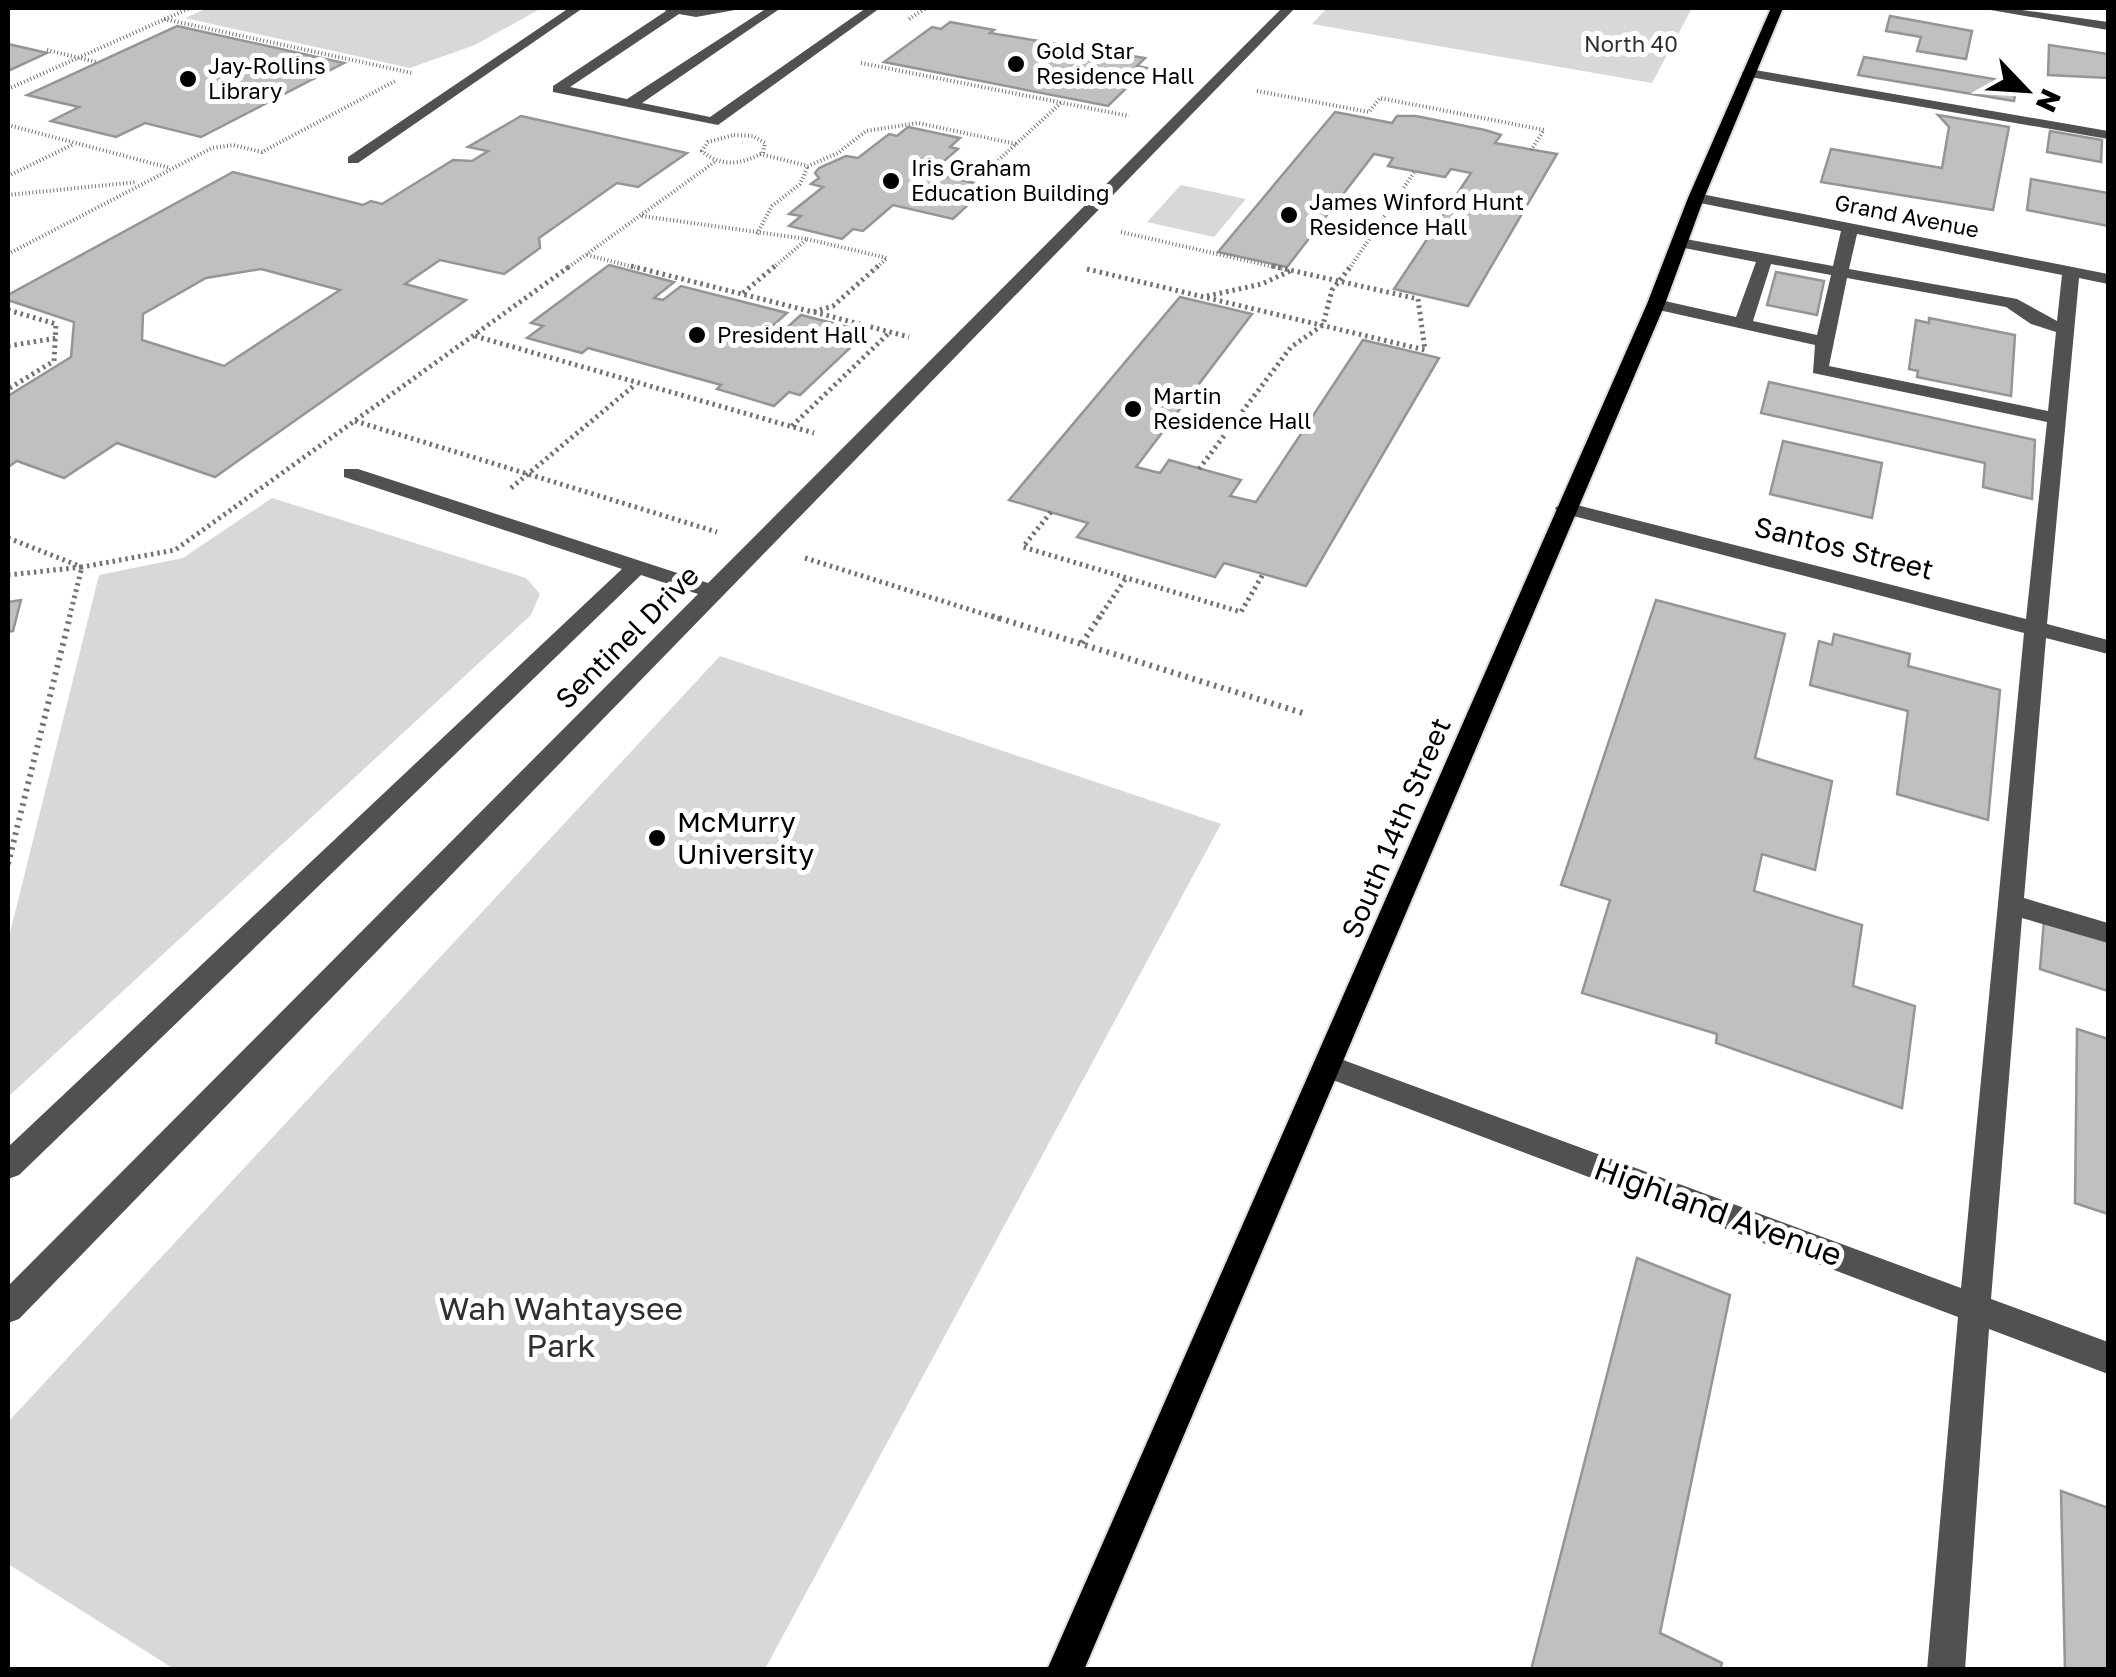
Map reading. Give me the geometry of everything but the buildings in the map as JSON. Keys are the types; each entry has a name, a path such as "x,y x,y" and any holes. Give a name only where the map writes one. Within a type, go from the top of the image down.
{"main road":[{"name":"South 14th Street","path":"1065,1670 1656,304 1696,198 1777,8"}],"street":[{"path":"353,160 576,8"},
{"path":"740,8 696,12 674,8 558,90 709,122 719,119 874,8"},
{"path":"630,104 776,8"},
{"name":"Sentinel Drive","path":"8,1308 1290,8"},
{"path":"1986,8 2108,26"},
{"path":"1750,73 2108,135"},
{"name":"Grand Avenue","path":"1696,198 1850,228 1934,266 2071,271 2108,278"},
{"path":"1850,228 1819,369 2056,418"},
{"path":"1680,243 1840,272 1934,266 2037,320 2066,329"},
{"path":"1743,324 1765,258"},
{"path":"1946,1670 1973,1307 2034,628 2071,271"},
{"path":"1656,304 1824,342"},
{"path":"351,474 713,592"},
{"name":"Santos Street","path":"1565,508 2108,647"},
{"path":"8,1166 637,567"},
{"path":"2010,904 2108,933"},
{"name":"Highland Avenue","path":"1328,1066 2108,1358"}],"path":[{"path":"8,88 190,8"},
{"path":"164,19 412,74"},
{"path":"48,50 96,62"},
{"path":"852,61 1174,125"},
{"path":"8,254 212,148 233,145 262,152 427,67"},
{"path":"1215,82 1369,112 1380,98 1544,130 1531,150"},
{"path":"993,165 1062,102"},
{"path":"760,154 808,166 838,153 866,131 918,124 1016,144"},
{"path":"8,125 170,168"},
{"path":"8,176 75,143"},
{"path":"8,575 174,550 716,161"},
{"path":"757,234 772,206 800,184 808,166"},
{"path":"1322,325 1326,299 1336,280 1415,172"},
{"path":"8,195 143,182"},
{"path":"640,215 808,238 887,258 833,306 813,312"},
{"path":"1042,259 1424,350 1418,300 1078,222"},
{"path":"743,293 808,238"},
{"path":"586,255 890,332 791,426"},
{"path":"1203,296 1262,284 1291,270"},
{"path":"8,310 56,324 57,338 54,361 8,389"},
{"path":"1199,469 1250,404 1270,368 1304,334 1322,325"},
{"path":"474,335 858,446"},
{"path":"8,346 57,338"},
{"path":"511,488 637,383"},
{"path":"354,421 1306,714"},
{"path":"1051,512 1023,547 1241,612 1263,574"},
{"path":"8,538 82,566"},
{"path":"8,864 82,566"},
{"path":"1082,643 1126,578"}],"green space":[{"path":"208,8 540,9 475,45 410,68 185,18"},
{"name":"North 40","path":"1327,8 1692,8 1652,83 1312,24"},
{"path":"1181,185 1246,199 1214,237 1147,222"},
{"path":"272,498 526,578 540,594 531,615 8,1097 8,941 99,575 183,558"},
{"name":"Wah Wahtaysee Park","path":"720,656 1221,824 765,1669 174,1669 8,1564 8,1422"}],"place":[{"name":"Gold Star Residence Hall","path":"1016,64"},
{"name":"Jay-Rollins Library","path":"188,79"},
{"name":"Iris Graham Education Building","path":"891,181"},
{"name":"James Winford Hunt Residence Hall","path":"1289,215"},
{"name":"President Hall","path":"697,335"},
{"name":"Martin Residence Hall","path":"1133,409"},
{"name":"McMurry University","path":"657,838"}]}
